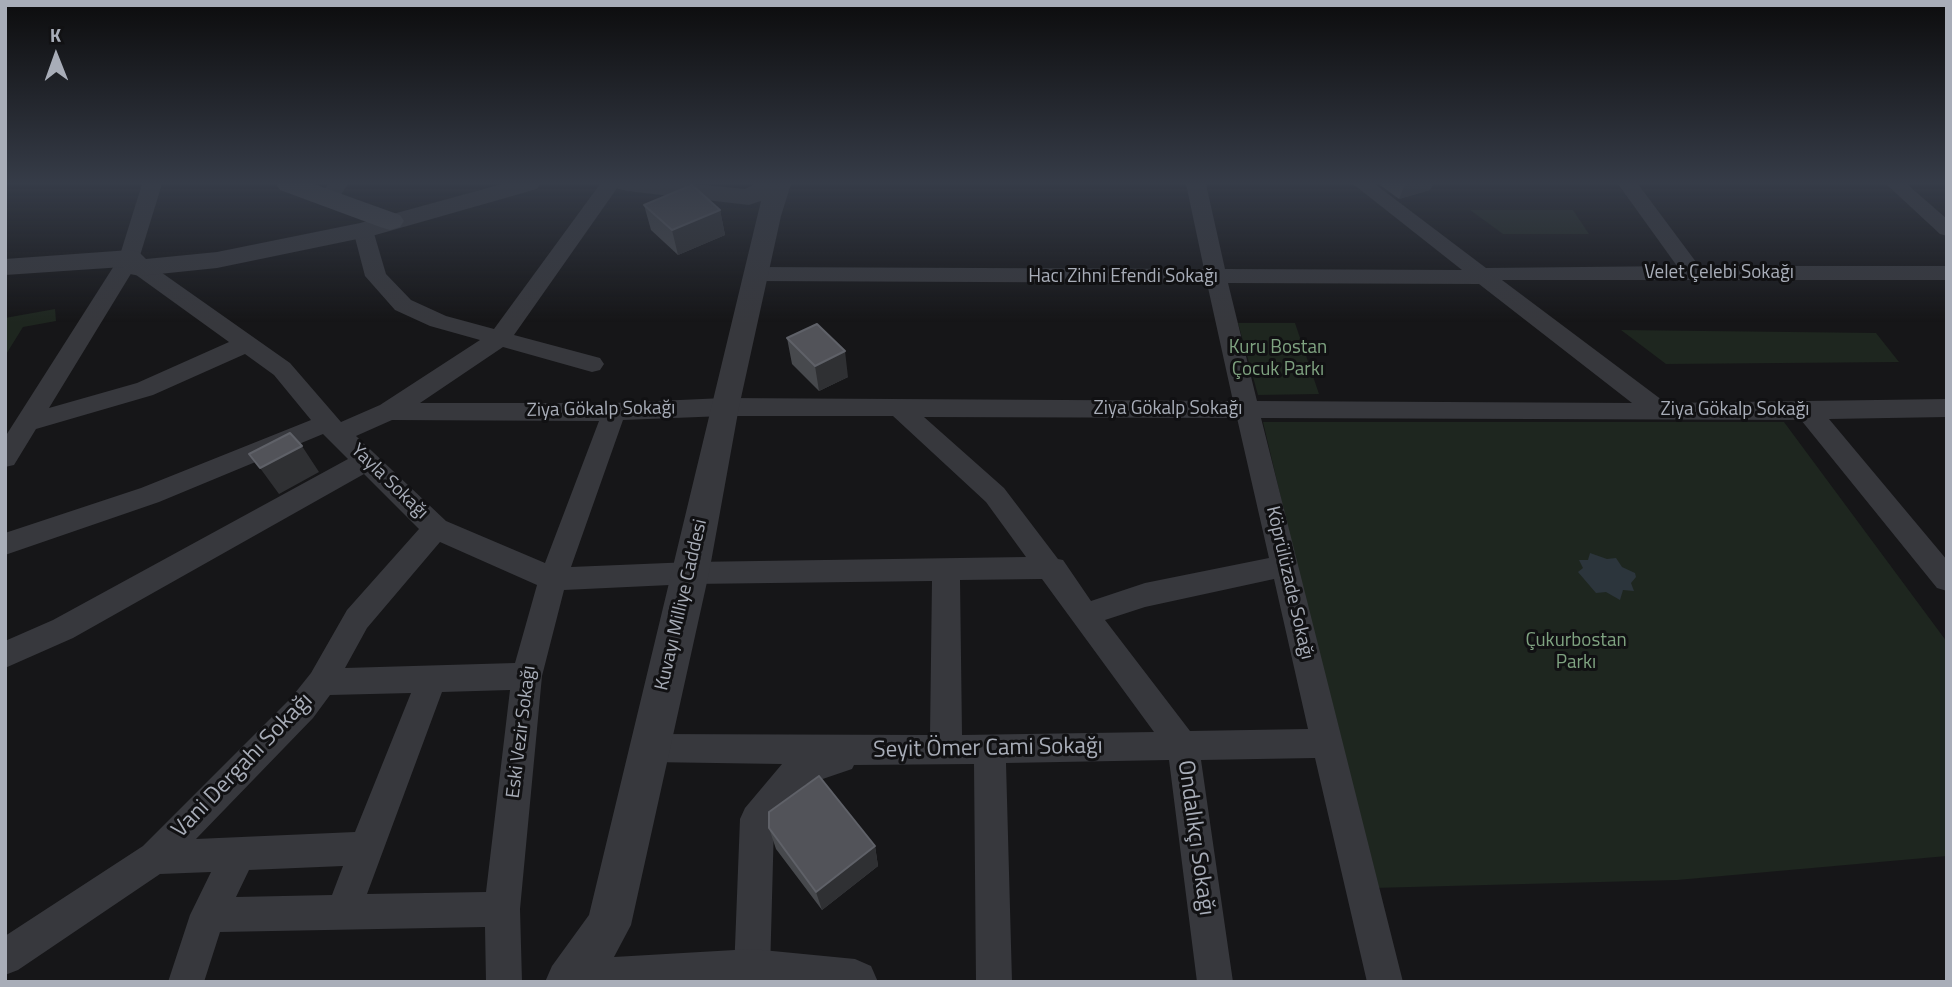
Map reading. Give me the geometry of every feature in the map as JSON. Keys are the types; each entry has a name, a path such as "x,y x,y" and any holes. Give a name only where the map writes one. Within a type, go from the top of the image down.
{"street":[{"path":"5,458 135,263 142,230"},
{"path":"5,267 217,260 363,230"},
{"path":"363,230 376,276 403,305 438,321 592,364"},
{"path":"5,544 150,495 333,428 389,411 499,339 577,230"},
{"name":"Kuvayı Milliye Caddesi","path":"568,982 609,925 691,573 762,230"},
{"name":"Köprülüzade Sokağı","path":"1206,230 1385,982"},
{"path":"1425,230 1657,409"},
{"path":"1662,230 1693,273"},
{"name":"Yayla Sokağı","path":"135,263 282,369 333,428 436,528 553,579 691,573 1053,568"},
{"name":"Velet Çelebi Sokağı","path":"1486,275 1947,273"},
{"name":"Hacı Zihni Efendi Sokağı","path":"755,274 1216,277 1486,275"},
{"path":"27,423 145,389 246,344"},
{"name":"Ziya Gökalp Sokağı","path":"389,411 614,412 724,407 1807,410 1947,408"},
{"name":"Ondalıkçı Sokağı","path":"899,408 995,495 1053,568 1183,746 1215,982"},
{"path":"1807,410 1944,574"},
{"name":"Eski Vezir Sokağı","path":"504,982 502,909 527,676 553,579 614,412"},
{"path":"5,655 63,629 367,460"},
{"name":"Vani Dergahı Sokağı","path":"5,957 155,858 302,708 322,682 357,619 436,528"},
{"path":"1086,614 1145,596 1284,566"},
{"path":"946,569 946,750"},
{"path":"322,682 527,676"},
{"path":"342,914 432,678"},
{"name":"Seyit Ömer Cami Sokağı","path":"649,748 868,751 1328,743"},
{"path":"990,750 994,982"},
{"path":"752,972 757,819 795,773 868,751"},
{"path":"155,858 366,848"},
{"path":"186,982 208,915 239,854"},
{"path":"208,915 502,909"},
{"path":"580,982 752,972 855,982"}],"green space":[{"path":"1498,230 1586,230 1589,234 1503,234"},
{"path":"55,309 56,321 23,327 5,356 5,318"},
{"name":"Kuru Bostan Çocuk Parkı","path":"1238,323 1295,323 1319,394 1258,395"},
{"path":"1621,330 1876,333 1899,362 1666,364"},
{"name":"Çukurbostan Parkı","path":"1263,422 1784,422 1947,642 1947,856 1677,880 1373,888"}],"shaded area":[{"path":"1590,553 1607,559 1616,558 1622,567 1635,573 1636,577 1631,583 1634,591 1623,590 1620,600 1606,592 1596,593 1578,572 1583,568 1579,560 1588,560"}],"building":[{"path":"817,324 845,351 815,366 787,338"},
{"path":"290,433 302,446 260,468 249,454"},
{"path":"819,776 875,846 816,892 769,828 769,812"}]}
